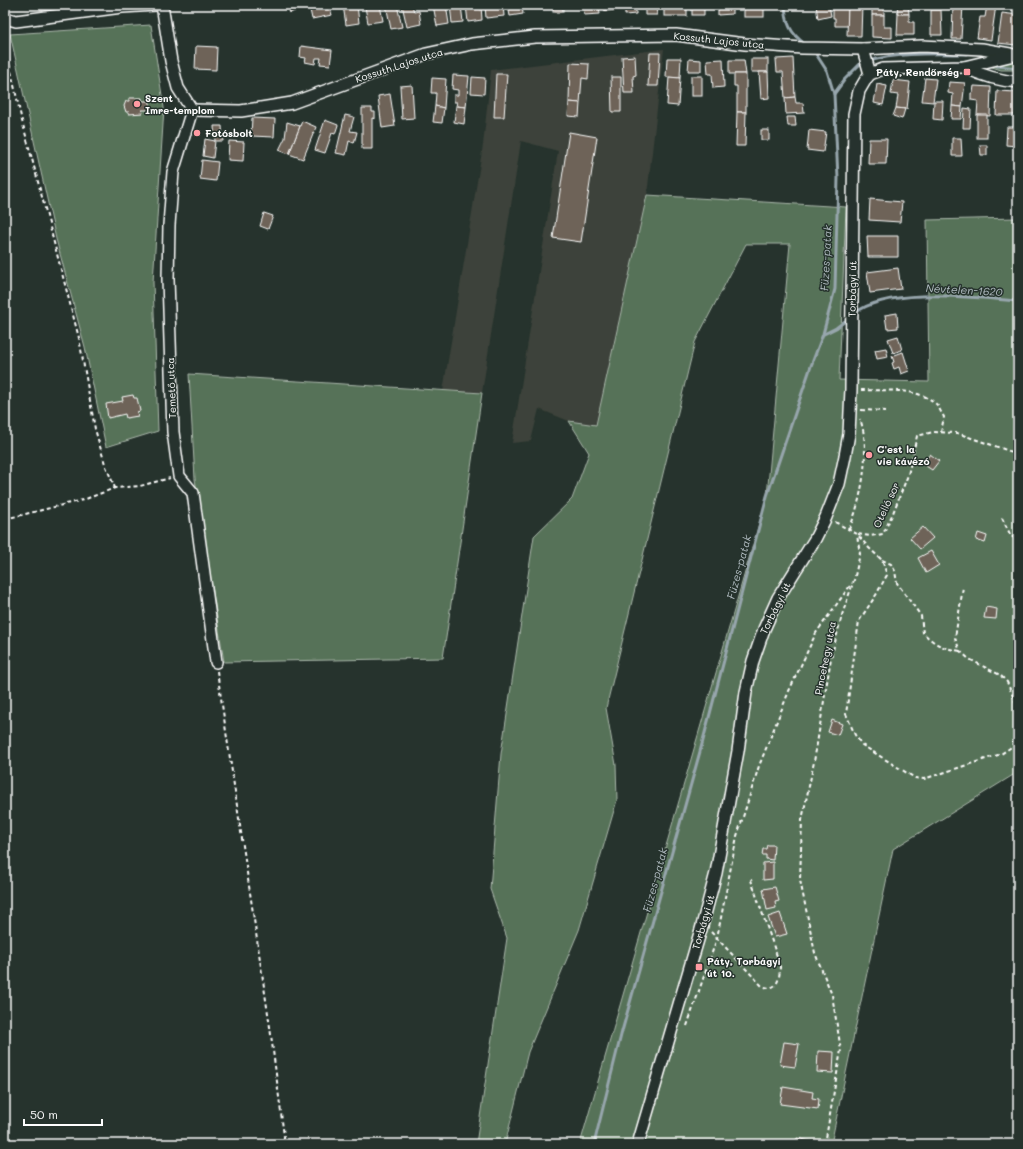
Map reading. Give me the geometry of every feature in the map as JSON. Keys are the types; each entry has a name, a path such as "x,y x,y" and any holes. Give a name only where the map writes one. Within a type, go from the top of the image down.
{"street":[{"path":"5,18 16,21 122,7 156,5"},
{"path":"162,5 171,61 178,88 192,110"},
{"name":"Kossuth Lajos utca","path":"192,110 241,111 292,103 426,54 472,44 535,37 676,35 745,44 802,48 864,49 922,46 982,49 1016,54"},
{"path":"864,49 870,74"},
{"name":"Kossuth Lajos utca","path":"870,74 883,69 964,67 1016,54"},
{"name":"Kossuth Lajos utca","path":"964,67 978,73 1018,82"},
{"name":"Torbágyi út","path":"638,1144 702,926 716,873 738,751 746,692 753,661 764,629 778,598 815,539 826,517 839,484 846,456 853,410 851,389 854,114 859,91 870,74"},
{"name":"Temető utca","path":"179,476 173,432 170,369 168,279 169,225 173,172 192,110"},
{"path":"179,476 193,493 216,662"}],"path":[{"path":"5,44 22,117 79,338 95,429 105,464 115,488"},
{"path":"851,389 908,391 921,395 937,406 944,417 941,433 957,433 1018,454"},
{"path":"853,410 888,411"},
{"path":"849,529 856,514 863,477 865,447 863,427 853,410"},
{"name":"Otelló sor","path":"857,534 870,536 883,534 908,475 917,436 933,432 941,433"},
{"path":"5,519 83,500 115,488 140,486 179,476"},
{"path":"826,517 857,534 882,560 891,564 895,571 897,583 921,616 923,633 932,642 944,648 960,651 970,659 1000,675 1007,682 1017,707 1015,740 1010,748 1001,754 924,779 915,778 862,745 846,714 859,621 887,575 882,560"},
{"path":"1002,518 1011,536 1018,540"},
{"name":"Pincehegy utca","path":"825,1144 841,1050 832,996 816,953 800,880 802,820 814,762 831,658 842,615 854,580 860,554 857,534"},
{"path":"687,1026 716,938 737,836 759,766 789,692 816,633 854,580"},
{"path":"960,651 955,638 963,587"},
{"path":"216,662 270,1027 285,1144"},
{"path":"702,926 711,931 762,986 767,988 772,987 778,982 780,965 750,877"}],"shaded area":[{"path":"664,49 647,195 596,425 569,421 539,409 531,441 512,443 558,151 521,141 482,393 443,391 483,145 491,70"}],"green space":[{"path":"151,25 164,108 153,282 158,431 106,447 85,347 56,239 10,34"},
{"path":"986,60 1018,60 1018,70 1001,70 986,65"},
{"path":"647,195 846,207 839,380 929,382 927,220 1018,218 1018,772 893,849 831,1144 580,1144 767,496 790,244 746,244 695,342 606,708 616,765 617,800 579,930 528,1052 505,1144 476,1144 507,938 490,889 501,754 534,536 572,499 589,453 569,421 596,425"},
{"path":"189,374 482,393 443,658 224,662 195,479"}],"building":[{"path":"287,5 298,5 299,9 290,13"},
{"path":"309,5 329,5 332,15 312,19"},
{"path":"343,5 357,5 359,23 346,25"},
{"path":"380,5 383,21 368,23 365,7"},
{"path":"386,5 397,5 402,27 391,29"},
{"path":"402,5 412,5 414,12 419,11 421,24 407,27"},
{"path":"433,5 446,5 449,24 437,26"},
{"path":"450,5 461,5 463,22 452,23"},
{"path":"466,5 481,5 482,20 468,22"},
{"path":"485,5 503,5 504,16 486,18"},
{"path":"508,5 522,5 523,14 510,16"},
{"path":"553,5 563,5 563,12 553,12"},
{"path":"583,5 599,5 600,14 584,15"},
{"path":"604,5 618,5 619,10 605,11"},
{"path":"625,5 636,5 636,14 625,15"},
{"path":"645,5 656,5 657,15 645,15"},
{"path":"664,5 687,5 687,16 664,16"},
{"path":"692,5 704,5 704,15 692,15"},
{"path":"718,5 732,5 732,14 718,15"},
{"path":"744,5 764,5 764,17 744,17"},
{"path":"816,5 829,5 831,16 818,19"},
{"path":"835,5 848,5 848,26 835,26 833,7 835,8"},
{"path":"848,5 862,5 861,36 847,36"},
{"path":"872,5 884,5 884,15 872,15"},
{"path":"897,5 908,5 909,14 898,14"},
{"path":"953,5 963,5 961,39 952,39"},
{"path":"987,5 996,5 991,40 977,38 980,17 985,17"},
{"path":"931,10 941,10 942,35 931,35"},
{"path":"1002,13 1018,15 1016,45 998,43"},
{"path":"898,14 909,14 909,22 914,22 914,35 897,35"},
{"path":"872,15 884,15 884,27 892,27 892,38 872,37"},
{"path":"196,46 217,47 216,70 195,69"},
{"path":"301,46 332,50 330,65 320,64 321,58 316,58 315,64 305,62 306,58 300,57"},
{"path":"650,53 660,53 658,86 648,86"},
{"path":"635,56 636,75 633,76 634,93 624,93 622,57"},
{"path":"667,58 681,58 680,78 666,77"},
{"path":"793,58 795,97 785,98 783,72 777,72 776,59"},
{"path":"689,59 701,60 701,71 688,71"},
{"path":"723,59 724,87 713,88 712,74 708,74 707,60"},
{"path":"751,59 768,59 768,72 751,72"},
{"path":"729,60 744,60 746,74 729,74"},
{"path":"570,63 589,64 588,79 582,78 580,103 569,102"},
{"path":"759,72 768,72 769,98 761,99"},
{"path":"496,74 507,74 504,117 494,117"},
{"path":"734,74 746,74 746,112 737,112 737,86 734,86"},
{"path":"453,75 469,76 466,107 456,106 457,102 454,102 454,95 458,95 458,90 452,89"},
{"path":"691,76 702,76 702,96 691,96"},
{"path":"472,77 485,78 484,94 471,93"},
{"path":"611,77 621,77 621,112 612,112"},
{"path":"669,77 680,78 678,106 667,105"},
{"path":"432,78 446,79 444,108 435,106 436,93 431,93"},
{"path":"925,78 936,79 933,102 922,101"},
{"path":"893,80 910,82 907,109 896,108 898,95 891,94"},
{"path":"949,82 965,83 962,107 952,106 953,94 948,93"},
{"path":"877,84 887,86 883,105 874,103"},
{"path":"412,85 414,118 402,119 400,86"},
{"path":"974,86 991,87 990,116 977,115 978,101 971,100 971,93 973,93"},
{"path":"997,91 1016,92 1015,115 996,115"},
{"path":"390,94 395,126 382,128 378,96"},
{"path":"795,97 796,103 803,103 804,113 786,114 785,98"},
{"name":"Szent Imre-templom","path":"129,98 142,98 142,101 150,101 150,110 142,110 143,113 129,114 129,112 126,112 124,106 126,101 129,101"},
{"path":"934,101 943,101 942,120 933,119"},
{"path":"569,102 580,103 579,117 568,116"},
{"path":"435,106 444,108 442,123 433,122"},
{"path":"456,106 466,107 464,124 454,122"},
{"path":"952,106 962,107 961,119 951,119"},
{"path":"362,108 372,108 372,112 375,112 375,119 372,118 372,149 362,149"},
{"path":"896,108 905,109 902,119 893,116"},
{"path":"964,108 971,109 970,128 963,128"},
{"path":"737,112 746,112 745,146 736,146"},
{"path":"345,115 354,117 350,131 357,132 354,143 349,141 346,155 336,153"},
{"path":"977,115 987,115 987,138 977,138"},
{"path":"787,117 795,117 796,126 788,126"},
{"path":"252,118 275,119 274,137 251,136"},
{"path":"325,120 338,125 335,134 332,133 325,153 315,150"},
{"path":"302,121 316,127 303,159 289,154"},
{"path":"287,122 300,126 289,154 279,150 285,138"},
{"path":"214,126 222,126 223,141 215,141"},
{"path":"1007,127 1018,127 1016,146 1006,145"},
{"path":"761,130 769,130 769,140 761,140"},
{"path":"809,130 826,132 823,152 807,150"},
{"path":"569,132 597,137 581,242 553,238"},
{"path":"952,138 961,138 962,156 952,156"},
{"path":"205,139 215,141 213,158 203,156"},
{"path":"869,139 887,139 886,164 868,164"},
{"path":"229,141 244,142 243,161 228,160"},
{"path":"980,145 987,145 987,155 981,155"},
{"path":"202,160 218,162 216,181 200,179"},
{"path":"870,199 902,202 900,222 869,220"},
{"path":"264,213 273,216 268,229 260,226"},
{"path":"867,236 898,236 898,257 868,257"},
{"path":"898,268 901,289 870,293 867,272"},
{"path":"897,313 898,328 887,329 885,315"},
{"path":"898,336 902,350 893,353 888,339"},
{"path":"886,348 888,357 877,359 875,350"},
{"path":"903,352 909,371 901,374 899,367 894,369 892,356"},
{"path":"133,395 134,398 137,398 140,411 137,412 138,416 126,418 125,414 108,418 106,404 123,401 122,397"},
{"path":"930,454 939,461 932,470 923,464"},
{"path":"923,527 933,538 920,549 910,538"},
{"path":"978,533 987,536 985,543 976,540"},
{"path":"931,551 939,565 926,573 918,558"},
{"path":"986,607 997,609 996,619 984,618"},
{"path":"832,720 842,724 838,735 828,732"},
{"path":"767,845 774,845 773,860 766,859 766,855 762,855 763,849 766,849"},
{"path":"773,862 773,879 763,880 763,863"},
{"path":"775,887 779,901 775,902 776,908 767,910 763,889"},
{"path":"780,913 787,934 775,937 768,917"},
{"path":"784,1042 799,1044 795,1067 780,1065"},
{"path":"818,1051 834,1052 833,1073 817,1072"},
{"path":"783,1087 813,1092 812,1098 819,1099 818,1109 780,1104"},
{"path":"797,1138 814,1142 813,1144 796,1144"}],"waterway":[{"name":"Füzes-patak","path":"785,5 786,17 792,32 805,44"},
{"name":"Füzes-patak","path":"594,1144 621,1035 701,748 767,496 823,334 835,289 838,178 834,94 827,71 814,51"},
{"path":"869,61 905,55 967,54"},
{"path":"834,94 845,79 861,63 864,63"},
{"path":"997,66 1018,68"},
{"name":"Névtelen-1620","path":"855,313 870,305 889,299 911,297 957,296 1018,301"},
{"name":"Névtelen-1620","path":"824,334 836,328 849,318"}],"place":[{"name":"Páty, Rendőrség","path":"967,72"},
{"name":"Szent Imre-templom","path":"137,104"},
{"name":"Fotósbolt","path":"197,133"},
{"name":"C'est la vie kávézó","path":"869,455"},
{"name":"Páty, Torbágyi út 10.","path":"699,967"}]}
